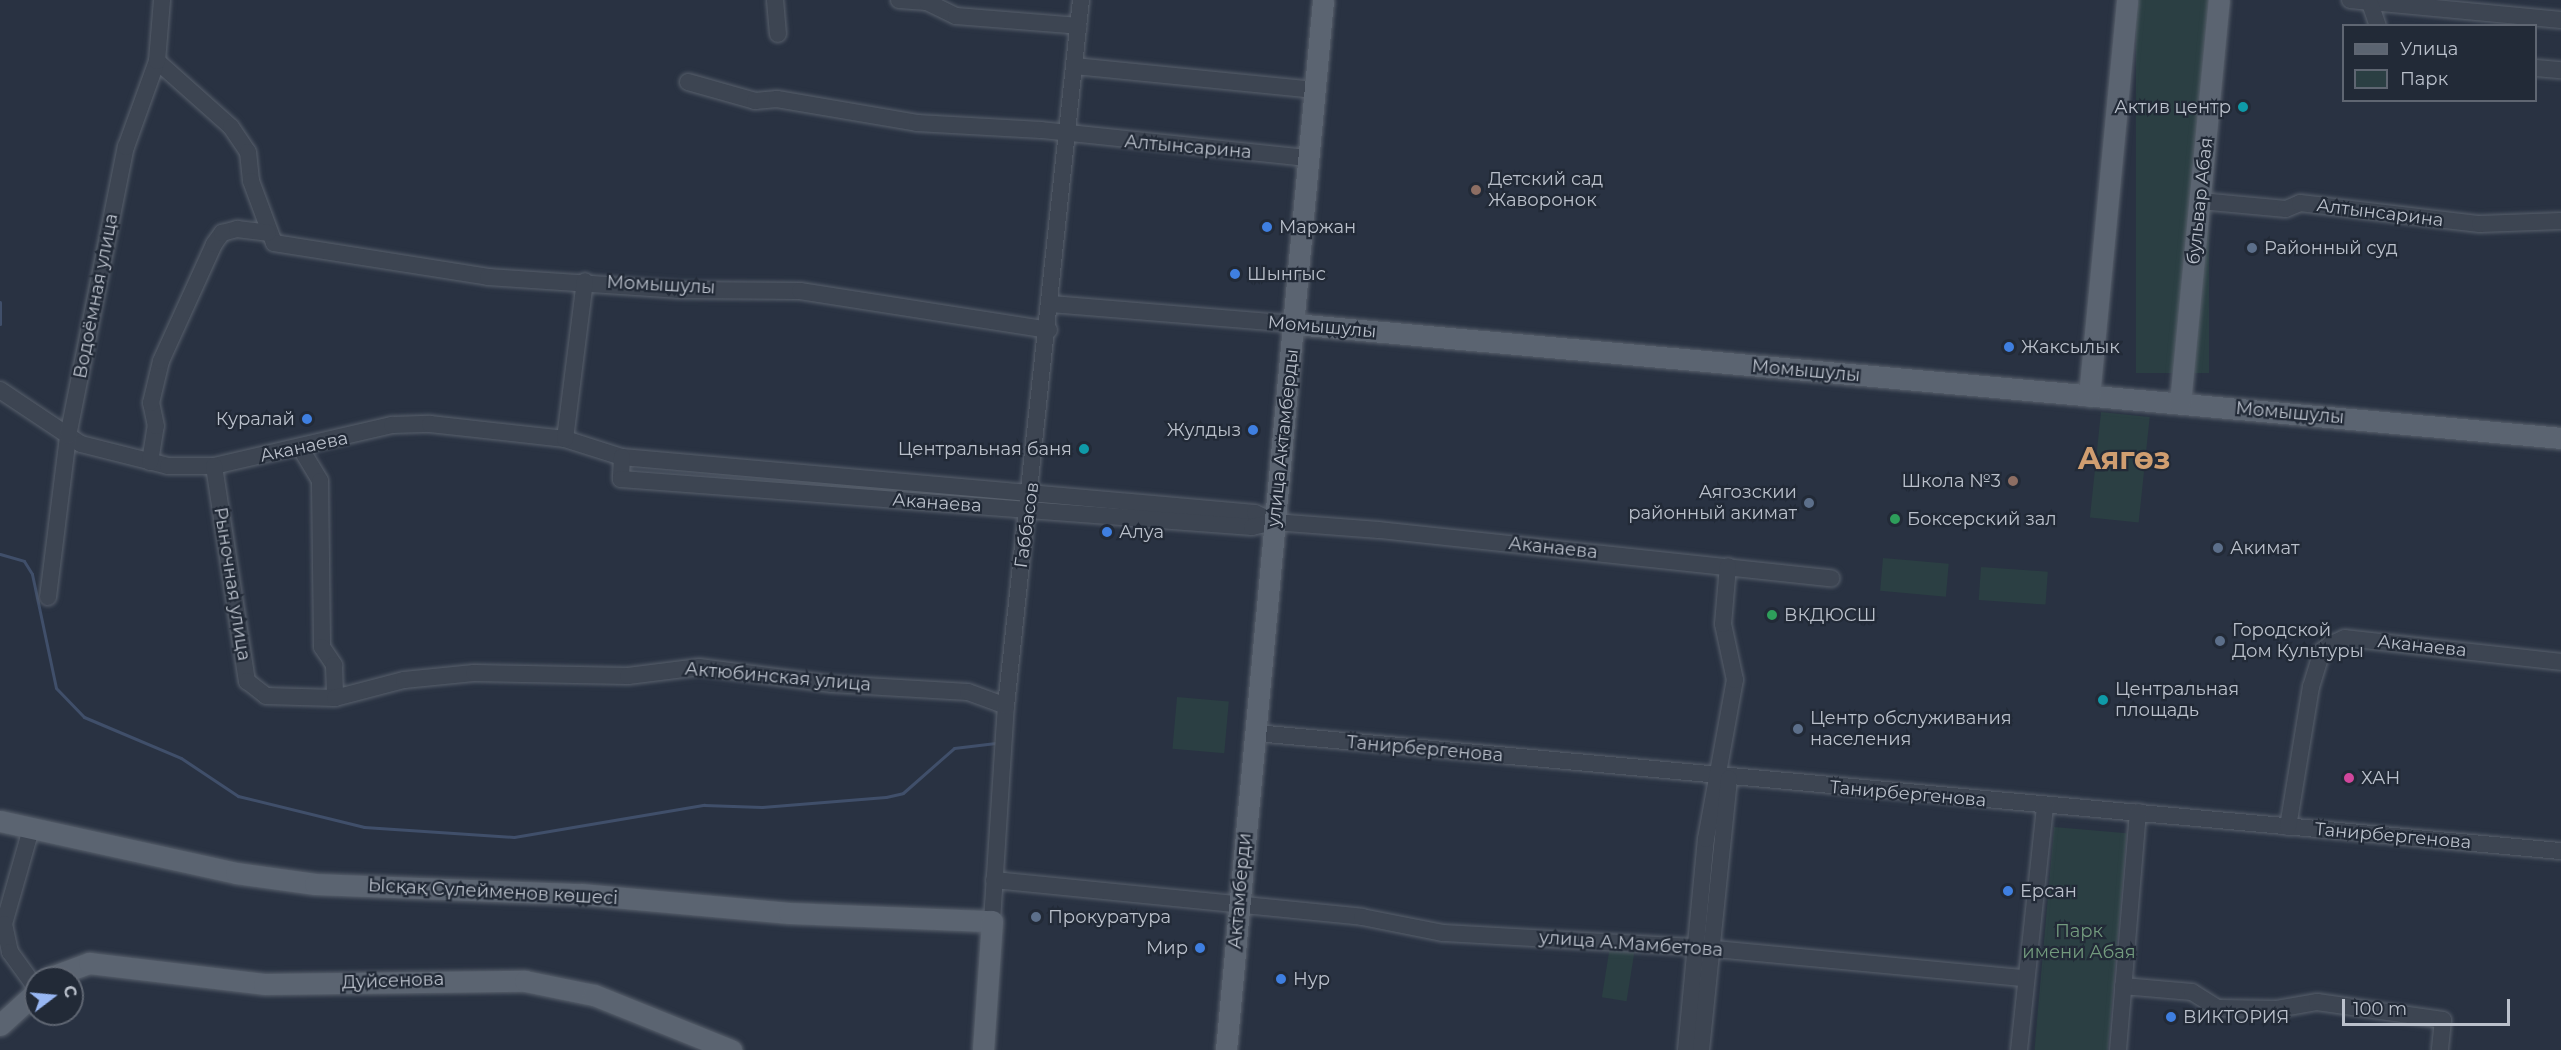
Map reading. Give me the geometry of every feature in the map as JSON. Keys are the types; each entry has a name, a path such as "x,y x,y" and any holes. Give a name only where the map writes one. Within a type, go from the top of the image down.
{"main road":[{"name":"улица Актамберды","path":"1256,733 1323,0"},
{"path":"2089,396 2127,0"},
{"name":"бульвар Абая","path":"2180,403 2219,0"},
{"name":"Момышулы","path":"1294,324 2561,438"},
{"name":"Актамберди","path":"1226,1050 1256,733"},
{"name":"Ысқақ Сүлейменов көшесі","path":"0,821 315,884 581,894 789,913 992,921"},
{"name":"Габбасов","path":"983,1050 992,921"},
{"name":"Дуйсенова","path":"81,966 89,963 264,984 525,981 594,995 731,1050"},
{"path":"0,1025 24,1002"}],"street":[{"name":"Водоёмная улица","path":"48,597 68,436 126,147 157,61 162,0"},
{"path":"776,0 778,34"},
{"path":"899,0 927,2 956,16 1079,26"},
{"name":"Габбасов","path":"992,921 1006,706 1031,502 1081,0"},
{"path":"2350,0 2371,6 2561,20"},
{"path":"2371,6 2377,24"},
{"path":"157,61 231,127 248,152 251,181 271,238"},
{"path":"1075,66 1315,90"},
{"path":"2537,68 2561,70"},
{"name":"Алтынсарина","path":"688,82 755,101 777,99 917,123 1067,134 1309,158"},
{"name":"Алтынсарина","path":"2200,201 2286,209 2300,203 2480,224 2561,221"},
{"name":"Момышулы","path":"150,462 156,426 151,403 161,361 213,244 222,233 237,230 488,277 585,281 677,290 800,291 1048,330"},
{"path":"565,440 585,281"},
{"name":"Момышулы","path":"1051,304 1294,324"},
{"name":"Аканаева","path":"0,390 68,436 150,462 214,466 301,449 392,424 565,440 622,457 1031,502 1255,513 1274,522 1831,578"},
{"path":"301,449 320,482 322,647 334,665 335,698"},
{"name":"Рыночная улица","path":"214,466 247,681 266,696 335,698"},
{"path":"1686,1050 1694,947 1723,777 1735,680 1723,624 1728,566"},
{"name":"Аканаева","path":"2288,826 2311,687 2322,651 2331,644 2345,638 2561,662"},
{"name":"Актюбинская улица","path":"335,698 404,680 474,673 628,676 699,667 832,684 968,692 1006,706"},
{"name":"Танирбергенова","path":"1256,733 2561,851"},
{"path":"1701,1050 1712,949 1723,777"},
{"path":"2019,1050 2045,805"},
{"path":"2118,1050 2138,812"},
{"path":"24,972 10,952 4,924 31,829"},
{"name":"улица А.Мамбетова","path":"994,880 1362,917 1443,933 1694,947 2025,978"},
{"path":"2123,986 2192,992 2218,1008 2277,1009 2317,1002 2443,1020 2440,1050"}],"green space":[{"path":"2136,0 2209,0 2209,373 2136,373"},
{"path":"2101,412 2150,417 2139,523 2090,517"},
{"path":"1883,558 1949,564 1946,597 1880,591"},
{"path":"1981,567 2048,572 2046,605 1979,600"},
{"path":"1177,697 1229,702 1224,753 1172,749"},
{"name":"Парк имени Абая","path":"2054,827 2127,833 2108,1050 2034,1050"},
{"path":"1610,946 1635,950 1627,1001 1602,997"}],"waterway":[{"path":"0,302 0,324"},
{"path":"0,554 24,561 32,574 56,688 84,717 181,758 238,796 364,827 514,837 704,805 762,807 886,797 903,793 954,748 996,743"}],"place":[{"name":"Актив центр","path":"2243,107"},
{"name":"Детский сад Жаворонок","path":"1476,190"},
{"name":"Маржан","path":"1267,227"},
{"name":"Районный суд","path":"2252,248"},
{"name":"Шынгыс","path":"1235,274"},
{"name":"Жаксылык","path":"2009,347"},
{"name":"Куралай","path":"307,419"},
{"name":"Жулдыз","path":"1253,430"},
{"name":"Центральная баня","path":"1084,449"},
{"name":"Школа №3","path":"2013,481"},
{"name":"Аягозскии районный акимат","path":"1809,503"},
{"name":"Боксерский зал","path":"1895,519"},
{"name":"Алуа","path":"1107,532"},
{"name":"Акимат","path":"2218,548"},
{"name":"ВКДЮСШ","path":"1772,615"},
{"name":"Городской Дом Культуры","path":"2220,641"},
{"name":"Центральная площадь","path":"2103,700"},
{"name":"Центр обслуживания населения","path":"1798,729"},
{"name":"ХАН","path":"2349,778"},
{"name":"Ерсан","path":"2008,891"},
{"name":"Прокуратура","path":"1036,917"},
{"name":"Мир","path":"1200,948"},
{"name":"Нур","path":"1281,979"},
{"name":"ВИКТОРИЯ","path":"2171,1017"}],"district":[{"name":"Аягөз","path":"2124,459"}]}
